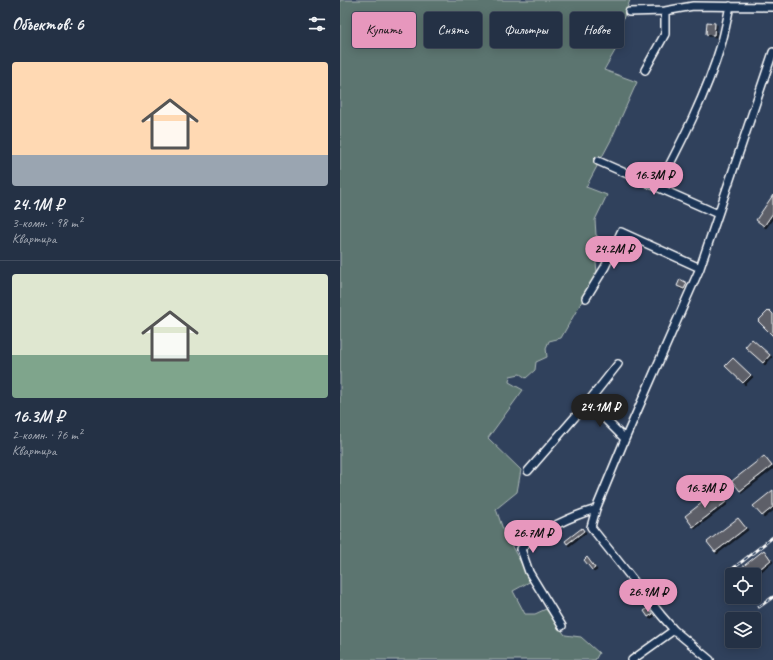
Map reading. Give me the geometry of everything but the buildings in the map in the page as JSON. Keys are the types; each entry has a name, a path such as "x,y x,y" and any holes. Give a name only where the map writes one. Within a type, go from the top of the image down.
{"street":[{"path":"629,12 665,11 693,6 773,7"},
{"path":"658,187 686,133 709,82 722,43 730,6"},
{"path":"645,70 660,46 665,34 665,11"},
{"path":"710,660 674,630 591,527 596,509 625,439 700,268 773,52"},
{"path":"598,161 718,214"},
{"path":"586,298 605,267 621,232 700,268"},
{"path":"528,471 588,402 618,364"},
{"path":"588,402 625,439"},
{"path":"562,626 529,572 521,549 527,542 551,529 581,514 596,509"},
{"path":"632,660 674,630"}],"green space":[{"path":"340,0 630,0 624,16 624,12 570,12 570,48 616,48 604,70 637,82 611,140 586,187 607,195 595,220 596,235 601,239 595,254 597,272 561,338 549,341 546,348 547,357 536,362 535,370 526,378 520,374 510,376 509,382 523,390 488,438 521,470 517,492 496,509 504,532 531,581 513,591 525,614 535,614 546,609 565,635 581,637 599,653 595,660 340,660"}],"railway":[{"path":"734,568 773,537"},
{"path":"759,607 773,597"}]}
